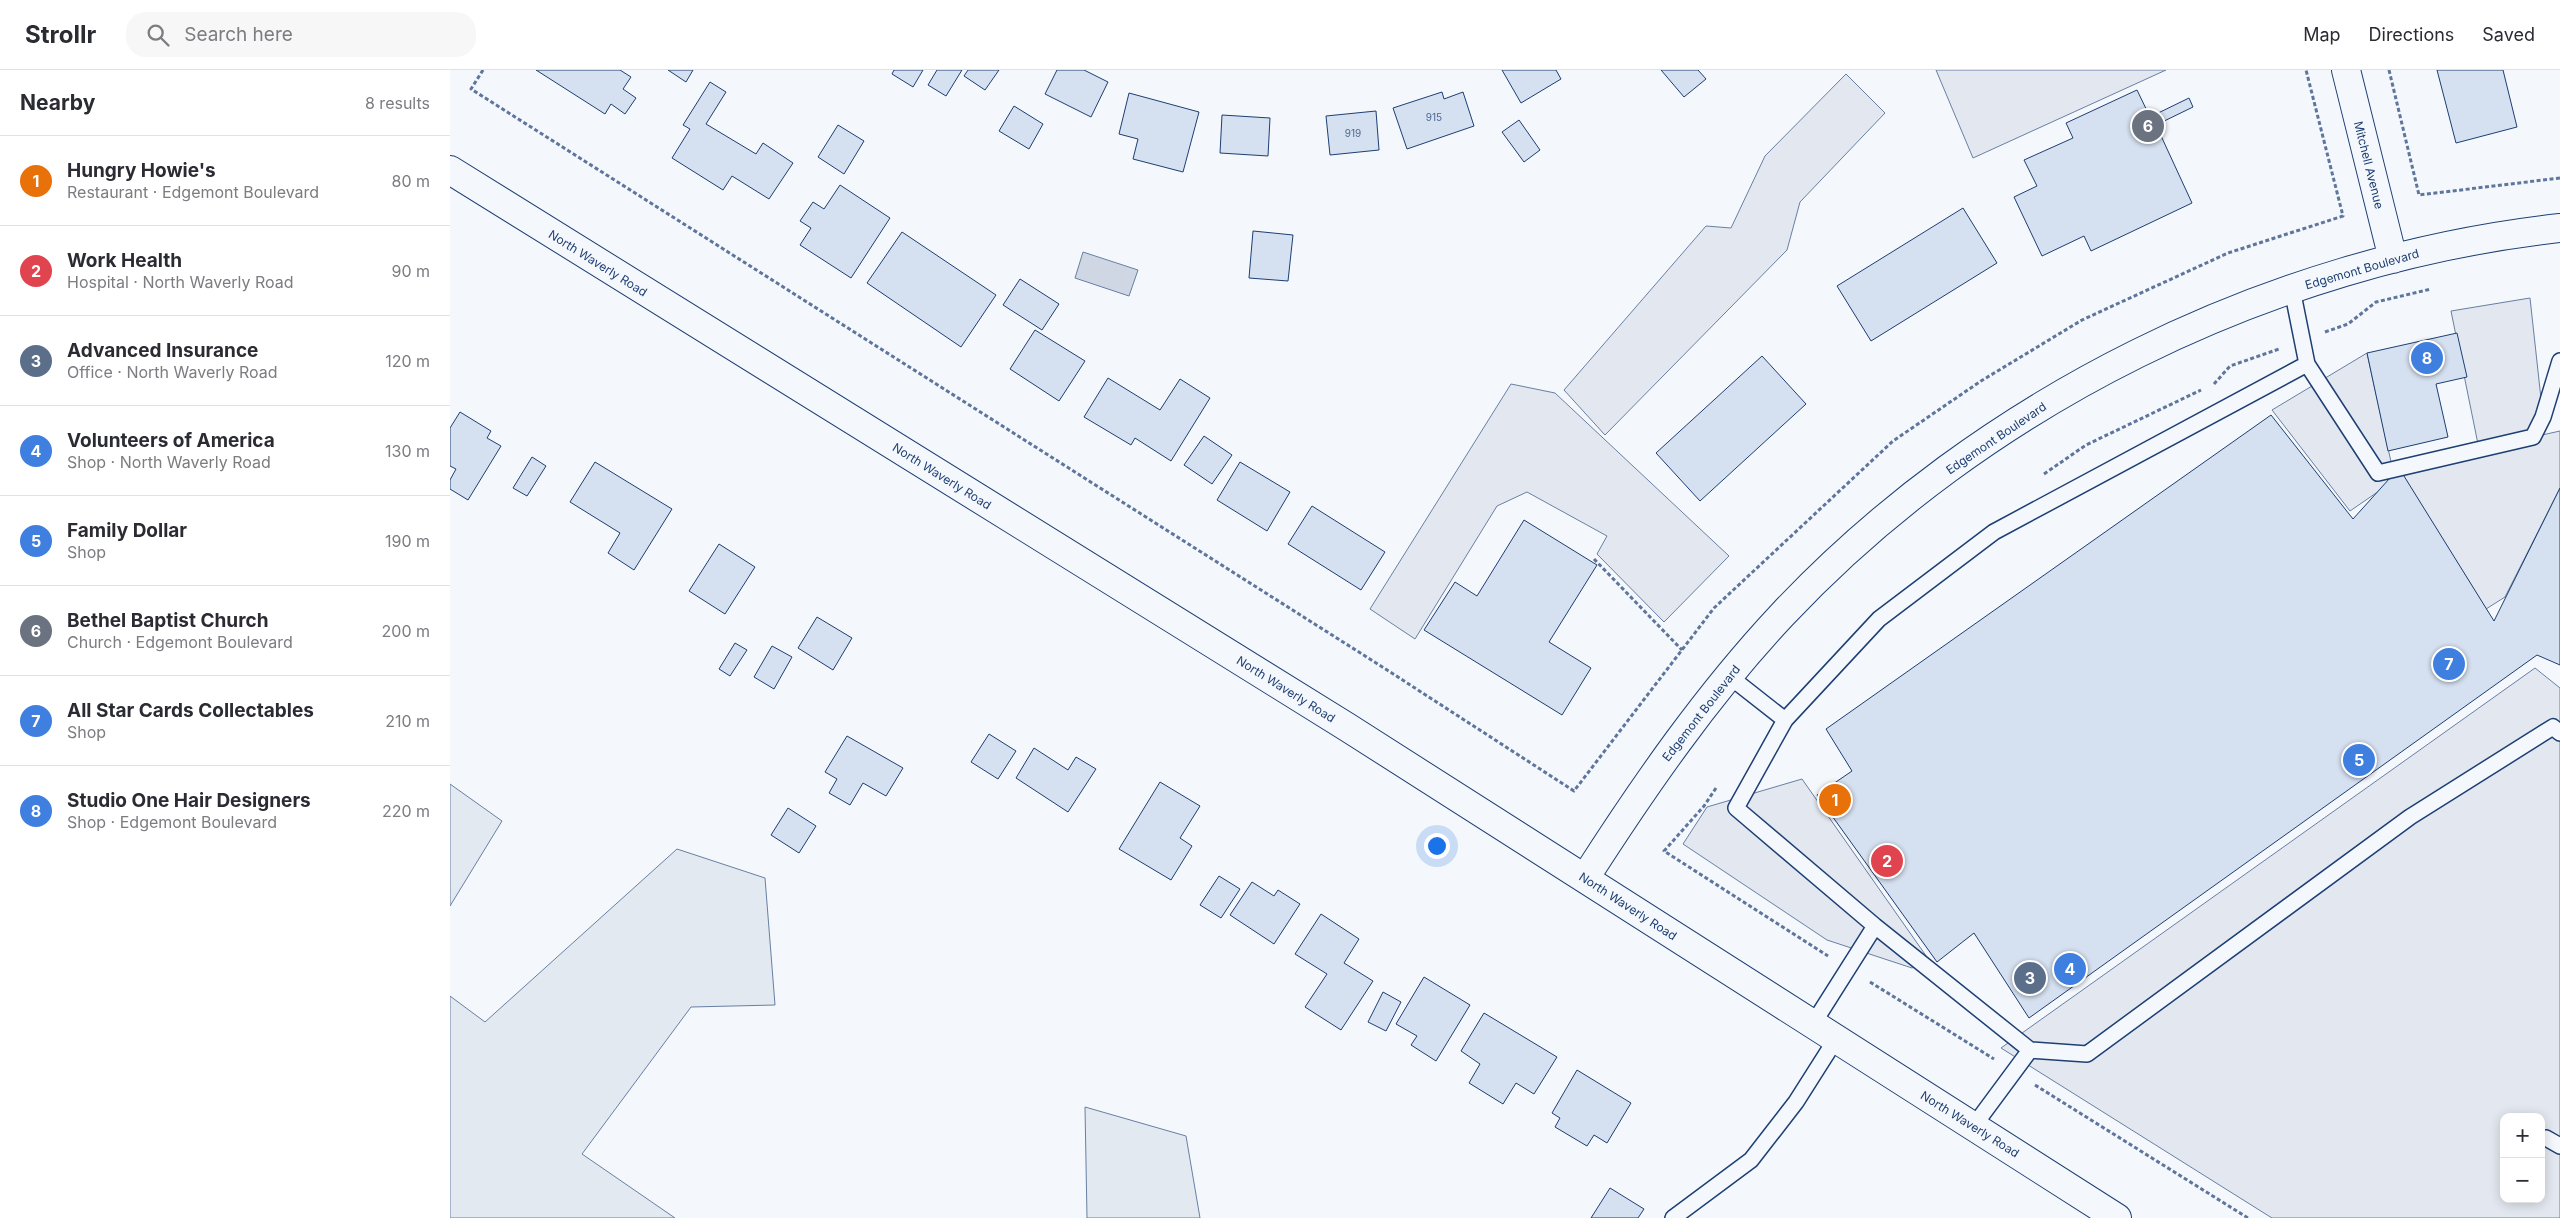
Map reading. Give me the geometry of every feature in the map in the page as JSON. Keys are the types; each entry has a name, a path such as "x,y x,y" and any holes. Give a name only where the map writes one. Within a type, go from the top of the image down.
{"main road":[{"name":"Mitchell Avenue","path":"2346,70 2393,259"},
{"name":"North Waverly Road","path":"450,170 1347,727 2117,1218"},
{"name":"Edgemont Boulevard","path":"1585,878 1639,795 1728,676 1784,614 1853,546 1926,488 1998,436 2070,390 2148,349 2204,323 2292,290 2393,259 2482,240 2560,228"}],"lane":[{"path":"2560,228 2560,233"},
{"path":"2292,290 2307,364 2378,473 2533,437 2543,417 2560,361"},
{"path":"2307,364 1994,532 1879,619 1785,720 1736,808 1876,926 2030,1050 2087,1054 2410,817 2553,727 2560,732"},
{"path":"1728,676 1785,720"},
{"path":"1813,1024 1876,926"},
{"path":"1673,1218 1751,1160 1796,1102 1836,1039"},
{"path":"1974,1127 2030,1050"},
{"path":"2546,1138 2560,1146"}],"path":[{"path":"483,70 471,89 1376,662 1574,791 1714,608 1893,440 1981,381 2082,320 2228,253 2343,216 2306,70"},
{"path":"2389,70 2420,195 2560,178"},
{"path":"2039,479 2086,445 2215,383 2230,366 2348,324 2376,302 2431,289"},
{"path":"1594,559 1682,650"},
{"path":"1720,783 1704,806 1664,851 2248,1218"}],"shaded area":[{"path":"1936,70 2166,70 1973,158"},
{"path":"1846,74 1885,113 1800,202 1787,250 1605,435 1564,390 1706,226 1731,228 1765,156"},
{"path":"1083,252 1138,270 1129,296 1075,278"},
{"path":"2530,298 2543,417 2533,437 2560,431 2560,488 2505,597 2486,609 2399,469 2479,449 2451,311"},
{"path":"2367,353 2395,480 2350,511 2272,410"},
{"path":"1511,384 1555,393 1729,556 1664,622 1597,554 1607,536 1527,492 1497,506 1415,639 1370,609"},
{"path":"2535,668 2560,688 2560,1218 2272,1218 2001,1048"},
{"path":"1802,779 1929,960 1912,968 1827,940 1683,844 1707,807"},
{"path":"450,784 502,821 450,906"},
{"path":"677,849 765,878 775,1005 691,1007 582,1154 675,1218 450,1218 450,996 485,1022"},
{"path":"1085,1107 1186,1136 1200,1218 1087,1218"}],"building":[{"path":"536,70 620,70 631,77 623,89 636,98 625,114 611,104 605,114"},
{"path":"668,70 693,70 686,82"},
{"path":"894,70 923,70 913,87 892,74"},
{"path":"937,70 962,70 946,96 928,85"},
{"path":"968,70 999,70 985,90 964,76"},
{"path":"1057,70 1084,70 1108,82 1091,117 1045,94"},
{"path":"1502,70 1556,70 1561,79 1521,103"},
{"path":"1661,70 1698,70 1706,79 1684,97"},
{"path":"2437,70 2503,70 2517,127 2456,143"},
{"path":"710,82 726,92 706,124 756,154 763,143 793,163 769,199 732,176 723,190 672,158 690,129 683,125"},
{"path":"2137,90 2150,117 2189,98 2193,107 2156,125 2192,203 2091,251 2084,236 2042,256 2014,197 2037,186 2024,160 2073,138 2066,123"},
{"path":"1442,92 1444,99 1463,92 1474,126 1407,149 1393,108"},
{"path":"1129,93 1199,112 1183,172 1133,159 1138,139 1119,134"},
{"path":"1014,106 1043,124 1029,149 999,131"},
{"path":"1376,111 1379,150 1330,155 1326,116"},
{"path":"1222,115 1270,118 1268,156 1220,153"},
{"path":"1519,120 1540,150 1524,162 1502,132"},
{"path":"838,125 864,141 844,174 818,157"},
{"path":"840,185 890,218 851,278 800,245 811,228 800,221 813,202 824,209"},
{"path":"1963,208 1997,263 1871,341 1837,286"},
{"path":"1253,231 1293,235 1288,281 1249,278"},
{"path":"902,232 996,295 961,347 867,283"},
{"path":"1020,279 1059,304 1042,330 1003,305"},
{"path":"1035,330 1085,361 1059,401 1010,369"},
{"path":"2457,333 2467,377 2436,384 2448,437 2388,451 2367,353"},
{"path":"1762,356 1806,404 1700,501 1656,453"},
{"path":"1108,378 1160,410 1180,379 1210,398 1171,461 1135,438 1131,445 1084,417"},
{"path":"460,412 491,431 487,438 501,446 468,500 450,489 450,480 456,469 450,466 450,428"},
{"path":"2271,415 2353,519 2399,468 2494,621 2560,488 2560,665 2537,655 2029,1018 1974,933 1937,962 1817,795 1852,771 1826,729"},
{"path":"1204,436 1232,455 1212,484 1184,465"},
{"path":"532,457 546,466 527,496 513,488"},
{"path":"595,462 672,509 634,570 608,553 620,533 570,502"},
{"path":"1240,462 1290,492 1267,531 1217,500"},
{"path":"1312,506 1385,552 1361,590 1288,544"},
{"path":"1524,520 1597,565 1549,642 1591,668 1562,715 1424,630 1455,582 1477,596"},
{"path":"719,544 755,567 725,614 689,591"},
{"path":"817,617 852,638 833,670 798,648"},
{"path":"735,643 747,650 730,676 719,669"},
{"path":"772,646 792,657 774,689 754,677"},
{"path":"989,734 1016,751 998,779 971,762"},
{"path":"847,736 903,768 886,796 863,783 850,805 829,793 837,779 825,772"},
{"path":"1034,748 1068,770 1076,757 1096,769 1068,812 1016,778"},
{"path":"1160,782 1200,806 1180,838 1192,846 1171,880 1119,849"},
{"path":"788,808 816,826 799,853 771,835"},
{"path":"1219,876 1240,889 1221,918 1200,905"},
{"path":"1252,882 1274,896 1278,890 1300,904 1274,944 1230,915"},
{"path":"1321,914 1359,939 1344,963 1373,981 1341,1030 1305,1007 1327,974 1295,954"},
{"path":"1424,977 1470,1005 1436,1061 1411,1045 1417,1036 1396,1024"},
{"path":"1383,992 1401,1002 1386,1031 1368,1022"},
{"path":"1484,1013 1557,1057 1534,1094 1516,1083 1503,1104 1469,1083 1480,1064 1461,1051"},
{"path":"1577,1070 1631,1103 1607,1143 1594,1135 1587,1146 1555,1127 1560,1118 1552,1113"},
{"path":"1610,1188 1644,1209 1638,1218 1591,1218"}],"place":[{"name":"Bethel Baptist Church","path":"2148,126"},
{"name":"Studio One Hair Designers","path":"2427,358"},
{"name":"All Star Cards Collectables","path":"2449,664"},
{"name":"Family Dollar","path":"2359,760"},
{"name":"Hungry Howie's","path":"1835,800"},
{"name":"Work Health","path":"1887,861"},
{"name":"Volunteers of America","path":"2070,969"},
{"name":"Advanced Insurance","path":"2030,978"}]}
